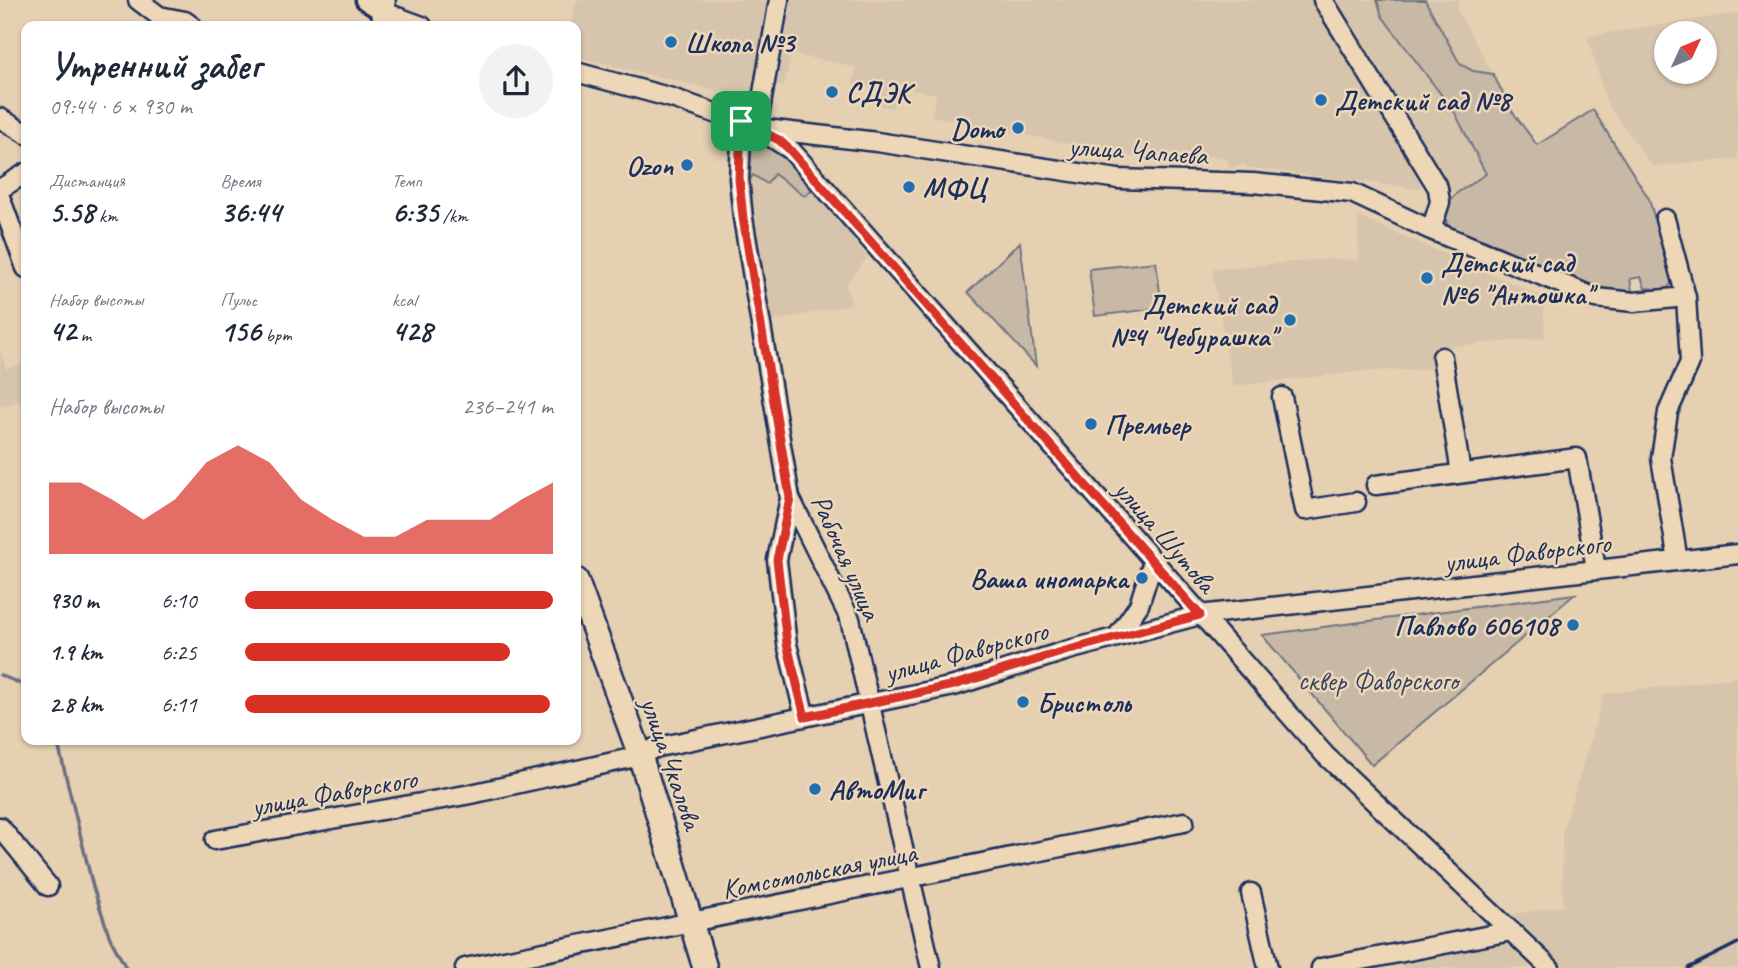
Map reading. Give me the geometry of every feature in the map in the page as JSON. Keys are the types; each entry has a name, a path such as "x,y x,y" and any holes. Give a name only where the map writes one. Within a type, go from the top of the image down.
{"main road":[{"name":"улица Чкалова","path":"581,594 639,752 705,968"}],"street":[{"path":"138,0 159,16 185,21"},
{"name":"Рабочая улица","path":"779,0 739,179 743,218 790,498 850,619 872,704 908,878 931,968"},
{"path":"1324,0 1438,188 1440,202 1430,230"},
{"path":"379,10 409,21"},
{"name":"улица Чапаева","path":"581,73 672,98 749,125 1118,179 1253,183 1352,193 1430,230 1596,298 1634,302 1686,297"},
{"path":"0,118 21,131"},
{"name":"улица Шутова","path":"749,125 790,150 1325,755 1550,968"},
{"path":"0,189 21,176"},
{"path":"0,197 21,254"},
{"path":"1665,219 1686,297 1690,362 1668,412 1661,458 1678,561"},
{"path":"1442,357 1461,472"},
{"path":"1282,397 1305,510 1356,502"},
{"path":"1376,485 1577,458 1596,569"},
{"path":"790,498 777,560 787,644 805,717"},
{"name":"улица Фаворского","path":"215,841 471,794 631,758 639,752 872,704 954,685 1200,615 1738,554"},
{"path":"1117,637 1139,605 1153,561"},
{"name":"Комсомольская улица","path":"465,968 1184,822"},
{"path":"0,827 48,886"},
{"path":"1251,893 1268,968"},
{"path":"1321,968 1511,931"}],"shaded area":[{"name":"Школа №3","path":"577,0 772,0 758,90 752,99 581,58 581,21 571,21"},
{"path":"790,0 1315,0 1331,31 1424,177 1419,189 1246,167 1246,164 1229,168 1227,158 1151,152 1149,160 932,116 936,94 898,87 893,108 873,105 876,89 853,84 856,67 791,54 784,87 776,86"},
{"path":"1327,0 1377,0 1382,16 1455,113 1486,175 1457,193 1443,192"},
{"path":"1425,0 1459,0 1457,10 1493,74 1473,71 1460,64"},
{"path":"1738,13 1738,159 1652,166 1607,103 1587,36 1654,26 1654,84 1717,84 1717,21 1685,21"},
{"path":"778,149 804,176 868,257 846,284 851,304 768,323 742,179"},
{"path":"1358,216 1543,297 1545,338 1432,348 1436,369 1366,371 1233,386 1212,269 1329,259 1359,260"},
{"path":"0,349 6,369 21,364 21,401 0,407"},
{"path":"1738,677 1738,968 1559,968 1508,915 1563,906 1562,834 1604,694"},
{"path":"1499,937 1531,968 1402,968 1399,959"}],"green space":[{"path":"1377,0 1425,0 1460,64 1473,71 1493,74 1512,111 1537,145 1593,110 1649,199 1673,281 1666,290 1645,288 1641,277 1630,279 1632,291 1593,289 1555,275 1481,239 1449,233 1444,206 1457,193 1486,174 1455,113 1382,16"},
{"path":"746,132 778,149 814,188 805,196 774,174 767,184 753,175 750,180 743,179"},
{"path":"1020,242 1036,366 968,292"},
{"path":"1156,262 1162,308 1095,316 1089,269"},
{"name":"сквер Фаворского","path":"1575,594 1372,765 1262,635"}],"waterway":[{"path":"0,675 21,684"},
{"path":"58,745 93,887 110,938 126,968"}],"railway":[{"path":"1688,968 1738,943"}],"place":[{"name":"Школа №3","path":"671,42"},
{"name":"СДЭК","path":"832,92"},
{"name":"Детский сад №8","path":"1321,100"},
{"name":"Domo","path":"1018,128"},
{"name":"Ozon","path":"687,165"},
{"name":"МФЦ","path":"909,187"},
{"name":"Детский сад №6 \"Антошка\"","path":"1427,278"},
{"name":"Детский сад №4 \"Чебурашка\"","path":"1290,320"},
{"name":"Премьер","path":"1091,424"},
{"name":"Ваша иномарка","path":"1142,578"},
{"name":"Павлово 606108","path":"1573,625"},
{"name":"Бристоль","path":"1023,702"},
{"name":"АвтоМиг","path":"815,789"}],"route":[{"path":"741,121 779,140 790,150 1200,615 1065,651 954,685 805,717 787,644 777,560 790,498 743,218 739,179 741,121"}]}
